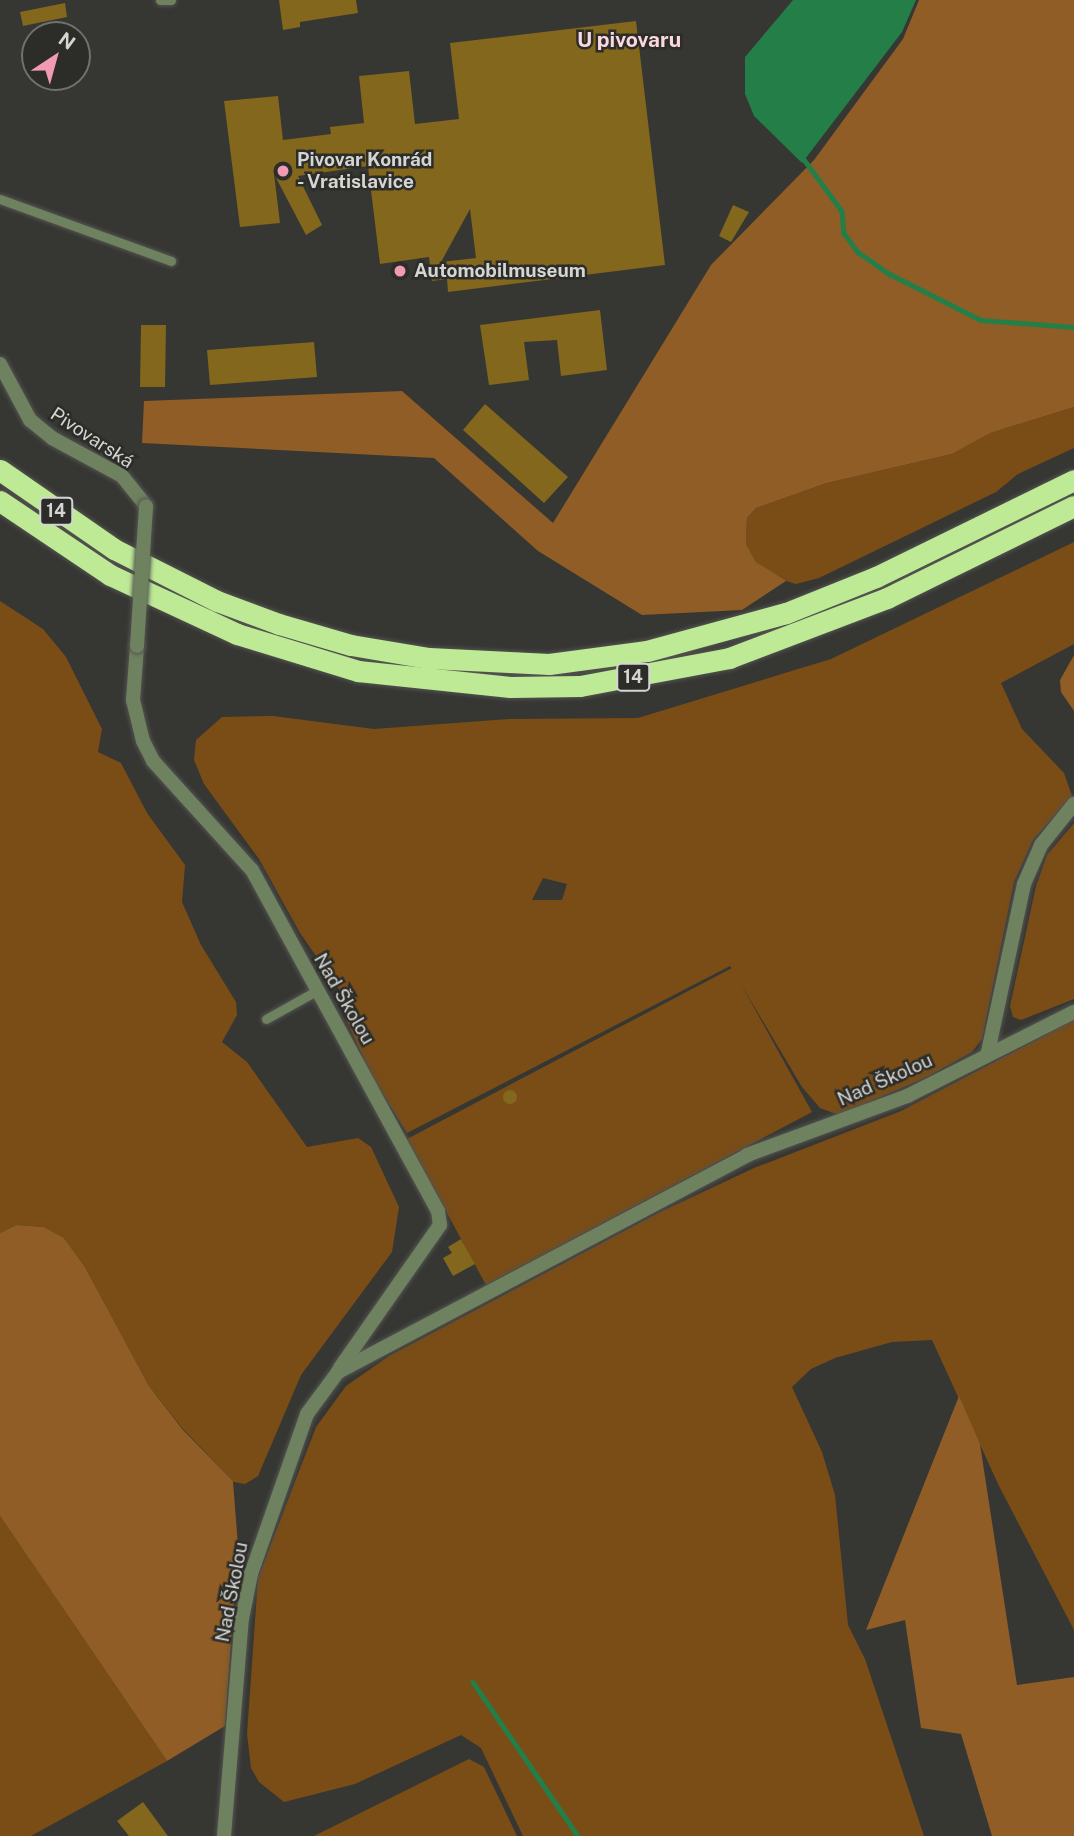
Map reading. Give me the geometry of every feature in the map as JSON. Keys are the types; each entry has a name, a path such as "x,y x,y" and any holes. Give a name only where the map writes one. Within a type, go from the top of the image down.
{"highway":[{"name":"14","path":"0,470 114,549 174,580 279,624 351,645 429,658 549,664 647,652 786,613 876,576 1074,480"},
{"name":"14","path":"0,501 110,575 171,606 237,634 358,671 510,687 580,686 729,658 810,630 887,598 1074,506"}],"street":[{"name":"Pivovarská","path":"0,364 30,420 52,438 122,476 146,506"},
{"name":"Nad Školou","path":"146,506 133,700 137,730 153,761 252,870 316,991 431,1195 440,1225 302,1424 251,1574 242,1619 224,1836"},
{"path":"988,1052 1024,884 1041,845 1074,804"},
{"name":"Nad Školou","path":"338,1372 747,1154 907,1096 988,1052 1074,1012"}],"lane":[{"path":"160,0 171,0"},
{"path":"0,199 171,261"},
{"path":"266,1019 316,991"}],"shaded area":[{"path":"793,0 916,0 902,32 802,163 754,116 745,94 745,57"},
{"path":"919,0 1074,0 1074,407 990,433 952,454 827,483 756,508 747,518 746,544 756,562 786,581 742,610 642,615 538,551 434,458 142,443 144,401 402,391 553,523 711,265 814,160 903,39"},
{"path":"1074,407 1074,448 1018,474 996,492 819,578 796,584 776,578 756,562 746,544 747,518 756,508 827,483 952,454 989,433"},
{"path":"1074,542 1074,644 1001,683 1022,729 1064,773 1072,796 1033,840 1014,882 982,1039 972,1052 925,1078 839,1115 820,1108 802,1087 730,966 407,1133 371,1075 341,1008 348,1002 300,933 259,859 204,784 194,760 196,740 222,717 273,716 374,729 509,719 638,718 831,659","holes":["543,878 567,884 562,900 532,900"]},
{"path":"0,601 43,629 66,657 102,729 98,752 121,763 147,813 185,865 182,902 201,945 236,1002 237,1015 222,1042 247,1062 307,1147 358,1138 371,1147 399,1207 392,1252 301,1375 258,1476 245,1484 234,1482 183,1429 149,1386 85,1267 64,1238 44,1227 16,1225 0,1233"},
{"path":"1074,655 1074,711 1061,692 1060,680"},
{"path":"1074,823 1074,999 1021,1020 1013,1017 1010,1006 1036,886 1047,855"},
{"path":"732,968 812,1112 486,1285 407,1139"},
{"path":"1074,1020 1074,1630 999,1486 932,1340 892,1342 835,1358 811,1369 792,1387 822,1452 835,1495 848,1625 865,1659 924,1836 523,1836 481,1748 461,1735 355,1784 284,1802 259,1782 251,1768 247,1734 258,1578 316,1427 346,1386 389,1356 660,1212 754,1168 901,1111"},
{"path":"16,1225 44,1227 64,1238 85,1267 149,1386 183,1430 233,1481 238,1546 225,1726 167,1761 0,1516 0,1233"},
{"path":"959,1396 980,1444 1017,1685 1074,1677 1074,1836 992,1836 961,1734 921,1728 905,1620 866,1630"},
{"path":"0,1516 167,1761 31,1836 0,1836"},
{"path":"469,1759 484,1767 517,1836 314,1836"}],"building":[{"path":"279,0 356,0 358,13 300,22 300,27 283,30"},
{"path":"65,3 67,17 47,21 22,21 20,12"},
{"path":"636,21 665,265 448,292 447,279 432,281 429,257 380,264 368,166 298,176 322,225 306,235 274,174 280,223 240,227 224,101 278,96 283,140 331,134 330,127 364,123 359,76 409,71 415,124 459,119 450,43","holes":["470,209 476,258 441,262"]},
{"path":"733,205 749,212 731,242 719,236"},
{"path":"600,310 607,370 561,376 557,340 524,342 529,380 489,385 480,325"},
{"path":"141,325 166,325 165,387 140,387"},
{"path":"314,342 317,377 210,385 207,350"},
{"path":"485,404 568,477 544,503 463,430"},
{"path":"507,1090 513,1090 517,1097 513,1104 507,1104 503,1100 503,1094"},
{"path":"461,1239 475,1264 453,1276 443,1258 452,1253 448,1247"},
{"path":"143,1802 168,1836 129,1836 117,1821"}],"waterway":[{"path":"803,158 842,211 844,233 858,252 890,274 981,320 1074,327"},
{"path":"473,1682 578,1836"}],"place":[{"name":"Pivovar Konrád - Vratislavice","path":"283,171"},
{"name":"Automobilmuseum","path":"400,271"}],"district":[{"name":"U pivovaru","path":"629,40"}]}
